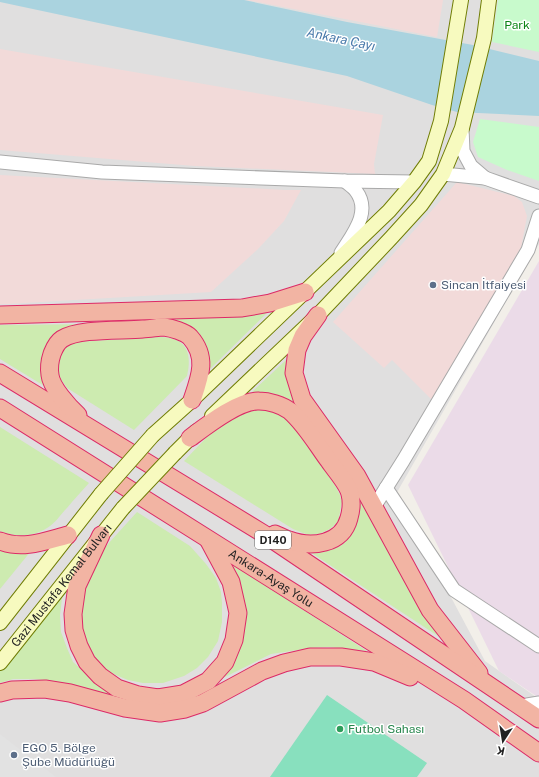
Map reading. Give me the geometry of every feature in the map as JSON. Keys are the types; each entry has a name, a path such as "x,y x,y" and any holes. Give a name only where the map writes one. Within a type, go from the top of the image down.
{"highway":[{"path":"0,315 242,308 270,303 304,292"},
{"path":"318,315 303,336 297,350 294,372 302,399 357,476 430,610 488,684"},
{"path":"95,432 68,406 53,384 50,376 51,358 54,347 61,339 79,332 164,327 184,332 190,337 200,351 200,376 192,400"},
{"name":"D140","path":"0,374 264,534 539,719"},
{"path":"190,438 218,418 242,404 258,400 275,403 289,410 301,423 344,482 350,494 351,512 347,526 339,535 330,541 319,543 305,543 290,540 230,514"},
{"name":"Ankara-Ayaş Yolu","path":"0,408 464,700 539,753"},
{"path":"0,541 8,544 31,545 68,535"},
{"path":"101,535 78,586 73,614 74,630 79,646 87,662 100,676 117,688 138,695 158,698 183,694 208,681 225,662 234,640 238,613 230,582 208,539"},
{"path":"0,693 12,690 45,689 70,693 125,708 160,713 185,709 203,703 262,671 284,663 310,658 341,657 374,662 464,700"}],"main road":[{"name":"Gazi Mustafa Kemal Bulvarı","path":"0,623 100,494 153,435 192,400 389,211 414,182 428,161 441,121 462,0"},
{"name":"Gazi Mustafa Kemal Bulvarı","path":"0,663 123,508 190,438 318,315 421,205 443,174 462,128 484,38 489,0"}],"street":[{"path":"462,128 463,151 471,166 485,178"},
{"path":"0,162 102,172 345,181 414,182"},
{"path":"443,174 485,178 539,197"},
{"path":"332,266 359,224 362,210 361,200 356,191 345,181"},
{"path":"374,507 403,461 528,250 539,216"},
{"path":"386,488 454,590 539,646"},
{"path":"521,706 539,703"}],"shaded area":[{"path":"0,0 539,0 539,244 396,494 485,661 539,699 539,777 0,777"},
{"path":"247,0 443,0 437,37"},
{"path":"0,49 383,115 374,164 375,174 195,166 0,150"},
{"path":"0,175 301,190 284,221 258,249 211,292 0,304"},
{"name":"Sincan İtfaiyesi","path":"457,182 514,196 522,202 527,216 521,248 434,402 392,360 384,368 333,322"},
{"path":"539,261 539,698 499,671 408,485"},
{"name":"EGO 5. Bölge Şube Müdürlüğü","path":"0,734 56,777 0,777"}],"green space":[{"name":"Park","path":"498,0 539,0 539,52 492,42"},
{"path":"480,119 539,127 539,181 507,170 478,157 473,142"},
{"path":"268,312 210,369 209,356 205,346 165,320"},
{"path":"100,324 69,331 46,387 0,359 0,325"},
{"path":"158,337 177,340 182,343 188,352 189,358 187,376 134,430 67,388 58,374 58,362 61,354 68,345 73,343"},
{"path":"286,360 292,394 302,411 272,394 252,392"},
{"path":"248,410 275,412 288,419 335,485 342,502 338,522 330,529 319,534 308,535 293,529 184,461 226,417"},
{"path":"0,427 89,483 54,522 44,530 25,535 12,535 0,531"},
{"path":"359,494 438,636 310,552 331,550 346,541 352,532 358,516 360,507"},
{"path":"137,512 190,546 216,578 221,592 222,622 218,641 208,657 197,668 184,676 163,683 143,683 128,680 111,673 99,663 88,649 78,619 82,588 98,555"},
{"path":"0,549 31,551 0,589"},
{"path":"227,561 367,651 328,647 271,654 221,679 235,645"},
{"path":"63,590 60,615 61,632 73,662 99,685 131,699 52,681 13,679 0,683 0,670"},
{"name":"Futbol Sahası","path":"327,695 427,763 417,777 270,777"}],"water":[{"name":"Ankara Çayı","path":"0,0 244,0 347,22 473,45 539,61 539,116 457,112 347,76 0,2"}],"place":[{"name":"Sincan İtfaiyesi","path":"433,285"},
{"name":"Futbol Sahası","path":"340,729"},
{"name":"EGO 5. Bölge Şube Müdürlüğü","path":"14,755"}]}
